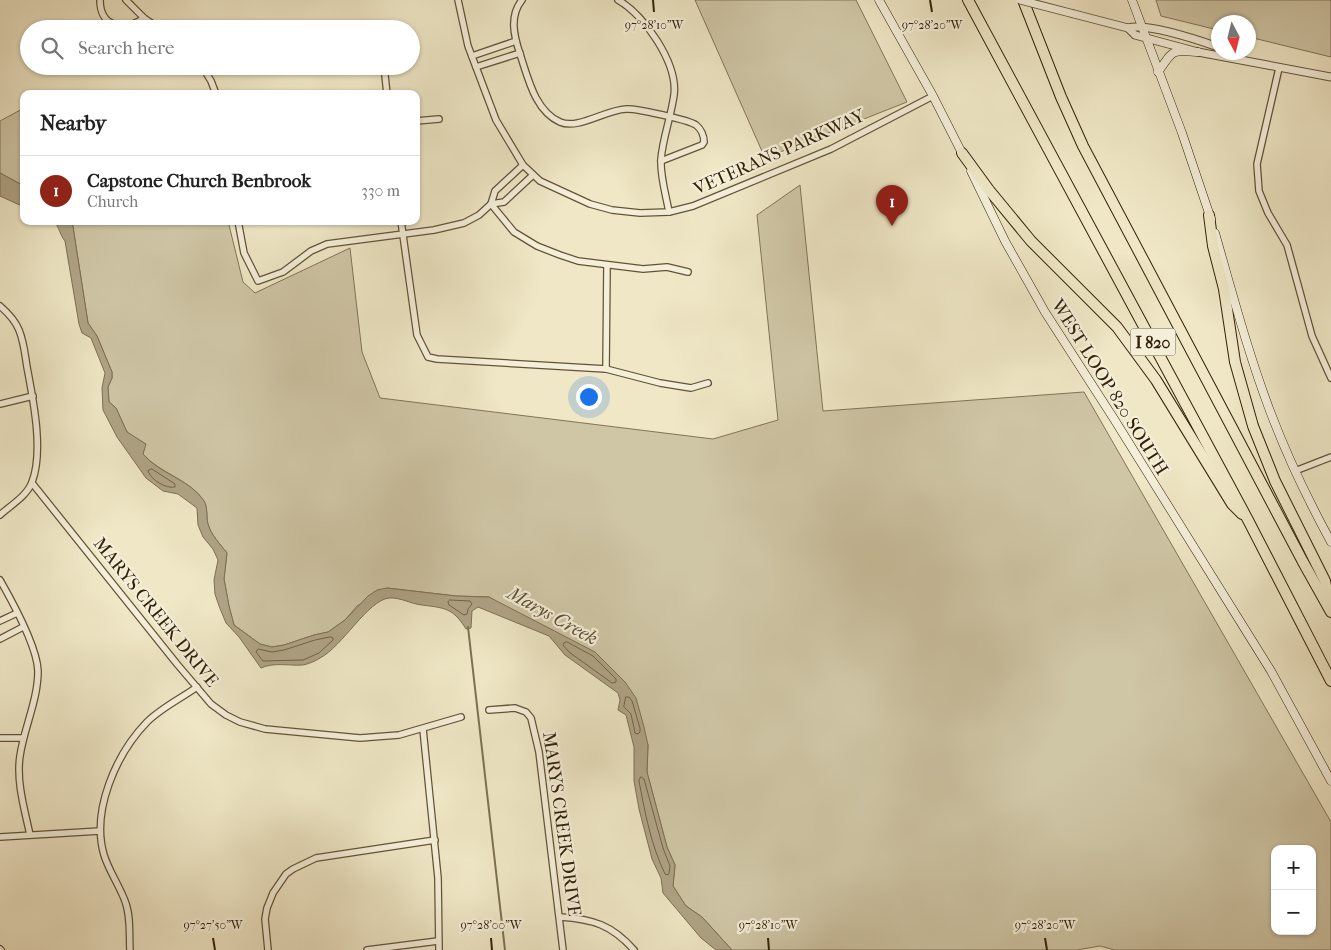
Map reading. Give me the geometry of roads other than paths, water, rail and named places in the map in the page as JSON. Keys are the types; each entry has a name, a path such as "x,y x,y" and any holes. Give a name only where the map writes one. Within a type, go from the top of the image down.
{"highway":[{"name":"I 820","path":"968,0 1248,520 1331,681"},
{"name":"I 820","path":"1021,0 1054,82 1083,146 1331,612"},
{"path":"962,153 989,190 1031,241 1117,327 1156,380 1232,504 1248,520"},
{"path":"1209,215 1213,246 1224,289 1235,362 1253,426 1275,480 1325,582 1331,612"}],"main road":[{"name":"WEST LOOP 820 SOUTH","path":"879,0 933,96 1006,241 1045,312 1271,671 1331,781"},
{"path":"1132,0 1182,134 1270,411 1295,471 1331,542"},
{"path":"1158,72 1170,54 1175,51 1198,52"}],"street":[{"path":"100,0 103,14 109,20"},
{"path":"126,0 147,20"},
{"name":"VETERANS PARKWAY","path":"458,0 468,46 496,120 523,165 540,182 590,204 612,210 640,213 669,212 693,206 831,149 933,96"},
{"path":"522,0 517,6 514,15 516,41 534,94 549,116 561,123 581,123 602,113 627,109 696,125 702,132 704,142 702,145 661,161"},
{"path":"618,0 634,11 646,24 661,49 674,82 674,95 664,136 661,161 669,212"},
{"path":"1021,0 1128,28 1136,26 1172,33 1211,45"},
{"path":"140,20 144,18"},
{"path":"1128,28 1135,35 1198,52 1331,77"},
{"path":"472,56 516,41"},
{"path":"476,67 520,53"},
{"path":"1279,68 1257,164 1258,191 1286,246 1312,336 1331,378"},
{"path":"207,75 214,90"},
{"path":"385,75 387,90"},
{"path":"420,121 439,119"},
{"path":"492,204 495,191 523,165"},
{"path":"239,225 242,247 258,282 283,272 311,251 327,244 457,225 474,218 492,204 504,202 533,175"},
{"path":"492,204 514,232 537,246 578,261 643,269 668,267 688,272"},
{"path":"402,225 417,335 428,357 606,369 676,387 691,388 708,383"},
{"path":"606,369 607,264"},
{"path":"0,306 8,313 18,328 33,396 37,455 32,482 26,493 0,515"},
{"path":"0,404 33,396"},
{"path":"1295,471 1331,457"},
{"name":"MARYS CREEK DRIVE","path":"32,482 211,704 226,715 240,722 265,729 367,738 399,735 461,717"},
{"path":"0,580 33,650 38,671 34,698 19,759 19,773 30,835"},
{"path":"0,621 17,613"},
{"path":"0,639 23,627"},
{"path":"130,950 127,909 104,856 100,830 106,794 120,758 132,740 164,708 197,687"},
{"name":"MARYS CREEK DRIVE","path":"489,710 514,708 526,712 532,718 539,752 563,950"},
{"path":"423,729 438,878 439,950"},
{"path":"0,738 23,738"},
{"path":"0,837 100,830"},
{"path":"268,950 265,919 267,908 273,893 286,874 293,869 316,858 435,840"},
{"path":"560,916 598,922 621,936 634,950"},
{"path":"367,950 438,941"}],"water":[{"path":"0,173 20,184 20,205 0,196"},
{"path":"72,225 73,227 88,323 97,336 112,372 112,378 108,387 109,402 116,408 127,432 146,444 143,454 157,467 191,487 204,501 209,528 227,553 224,579 234,625 260,644 272,647 284,645 328,632 345,620 368,596 377,590 387,588 456,596 489,597 595,652 625,682 636,698 648,745 647,772 667,847 675,865 673,886 686,906 702,917 732,950 716,950 701,938 663,893 661,878 652,859 639,809 634,781 634,747 626,715 618,710 620,700 618,693 565,655 549,636 478,607 472,611 471,628 466,629 457,617 448,610 389,598 372,607 337,644 316,660 303,665 276,665 261,668 239,637 226,623 219,606 215,594 214,580 218,560 213,549 203,537 198,525 197,508 178,494 163,491 146,478 117,437 103,410 102,388 105,373 91,338 82,333 79,324 65,241 57,226"}],"waterway":[{"path":"468,627 505,950"}],"place":[{"name":"Capstone Church Benbrook","path":"892,226"}],"water label":[{"name":"Marys Creek","path":"553,615"}]}
